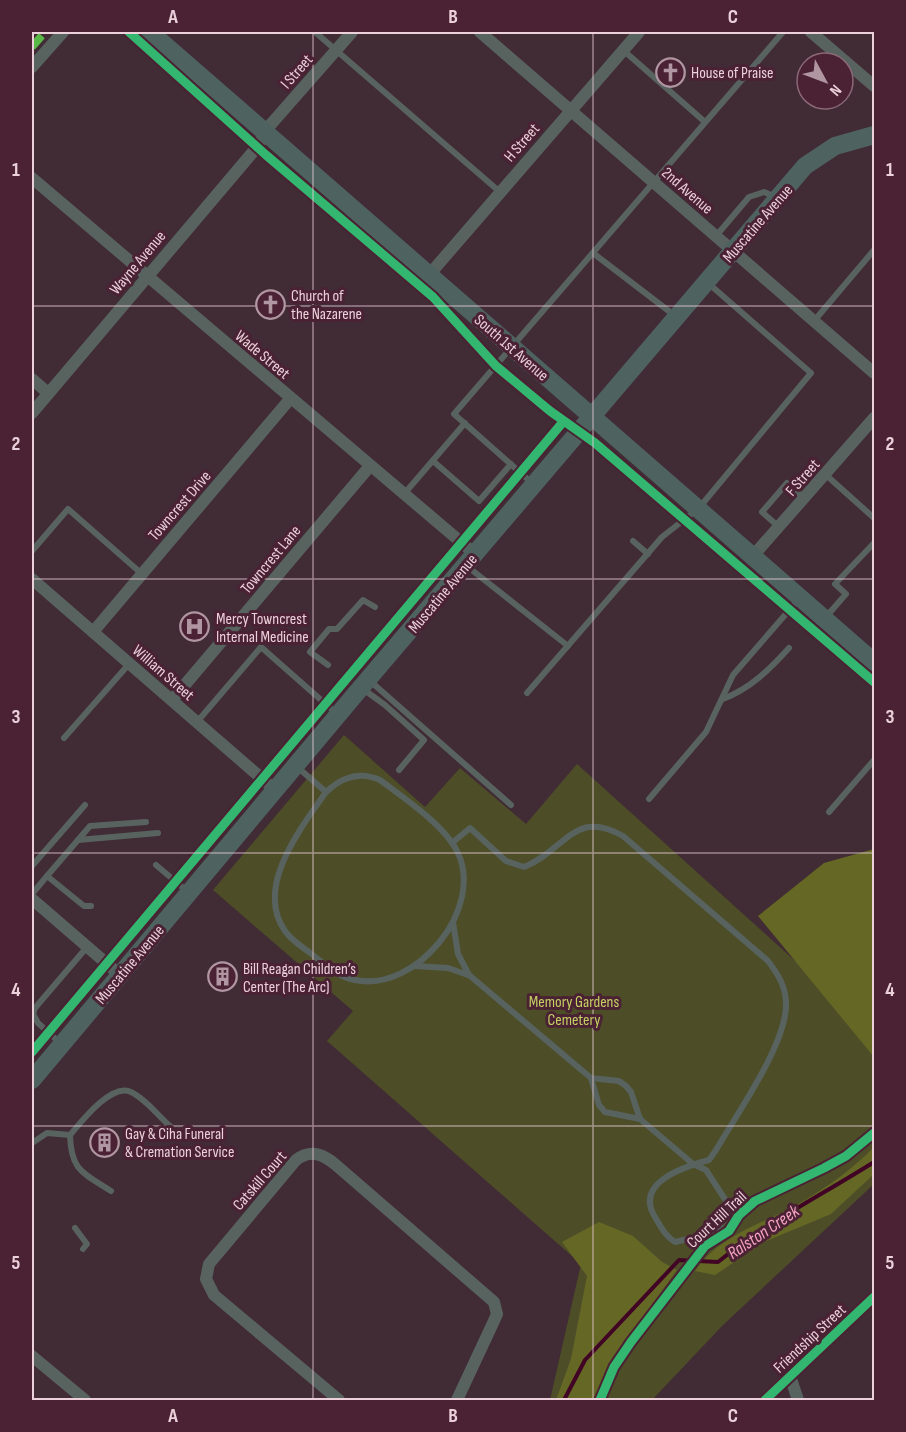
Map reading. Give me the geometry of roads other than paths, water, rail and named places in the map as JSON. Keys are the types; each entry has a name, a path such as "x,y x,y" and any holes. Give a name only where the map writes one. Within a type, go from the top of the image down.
{"main road":[{"name":"South 1st Avenue","path":"150,32 874,662"},
{"name":"Muscatine Avenue","path":"32,1080 338,715 778,198 818,156 836,146 874,135"}],"street":[{"path":"32,67 63,32"},
{"name":"I Street","path":"265,131 352,32"},
{"name":"H Street","path":"429,275 639,32"},
{"path":"811,32 874,86"},
{"name":"2nd Avenue","path":"489,34 571,110 874,374"},
{"name":"Wayne Avenue","path":"32,413 258,146 265,131"},
{"name":"Wade Street","path":"32,178 404,495 470,559"},
{"path":"32,379 48,393"},
{"name":"Towncrest Drive","path":"93,632 290,399"},
{"name":"F Street","path":"753,556 806,499 874,418"},
{"name":"Towncrest Lane","path":"171,700 370,466"},
{"name":"William Street","path":"32,579 275,790"},
{"path":"32,899 120,975"},
{"name":"Catskill Court","path":"339,1401 214,1295 206,1279 208,1264 296,1160 315,1153 325,1156 336,1165 494,1302 497,1314 494,1323 457,1401"},
{"name":"Friendship Street","path":"765,1401 874,1297"},
{"path":"32,1356 85,1401"},
{"path":"790,1376 798,1401"}],"lane":[{"path":"315,32 500,192"},
{"path":"534,484 454,414 783,32"},
{"path":"623,50 705,122"},
{"path":"716,236 749,197 764,192 778,198"},
{"path":"814,321 874,250"},
{"path":"593,254 676,317"},
{"path":"527,693 662,537 699,508 811,373 706,282"},
{"path":"404,495 465,423"},
{"path":"433,461 479,501 511,464"},
{"path":"826,475 874,518"},
{"path":"780,527 762,512 787,483 806,499"},
{"path":"32,551 68,509 121,558 142,574"},
{"path":"633,542 648,554"},
{"path":"825,618 846,594 835,584 874,543"},
{"path":"470,559 568,646"},
{"path":"649,798 706,732 733,675 800,597"},
{"path":"328,665 310,652 329,629 337,629 363,600 375,607"},
{"path":"196,722 261,647 338,715"},
{"path":"722,699 756,682 789,648"},
{"path":"64,738 129,664"},
{"path":"365,684 424,740 399,770"},
{"path":"365,684 511,805"},
{"path":"829,812 874,760"},
{"path":"295,766 326,792"},
{"path":"355,775 371,776 406,800 452,843 461,863 463,888 460,908 453,922 415,966 390,978 357,981 334,972 290,938 277,914 275,896 279,876 294,841 326,792 333,785 355,775"},
{"path":"32,866 85,805"},
{"path":"32,894 90,826 146,822"},
{"path":"452,843 470,828 506,861 524,867 538,861 580,828 593,824 608,827 623,836 760,954 780,976 786,1008 778,1041 710,1161 693,1164 658,1182 649,1194 650,1208 667,1237 675,1242 714,1233 727,1216 728,1204 706,1170 693,1164 640,1119 626,1086 619,1081 591,1078"},
{"path":"78,840 158,833"},
{"path":"156,865 189,892"},
{"path":"47,876 84,906 91,906"},
{"path":"453,922 458,954 469,975"},
{"path":"62,1044 38,1023 33,1014 35,1008 87,947"},
{"path":"415,966 448,968 469,975 591,1078 599,1105 605,1112 640,1119"},
{"path":"111,1191 76,1167 71,1155 70,1135 102,1101 121,1090 130,1091 170,1126"},
{"path":"32,1143 47,1133 70,1135"},
{"path":"75,1228 86,1240 87,1244 83,1249"}],"waterway":[{"name":"Ralston Creek","path":"564,1400 585,1360 679,1260 718,1262 775,1222 874,1162"}],"place":[{"name":"House of Praise","path":"670,72"},
{"name":"Church of the Nazarene","path":"270,304"},
{"name":"Mercy Towncrest Internal Medicine","path":"195,627"},
{"name":"Bill Reagan Children’s Center (The Arc)","path":"222,977"},
{"name":"Gay & Ciha Funeral & Cremation Service","path":"104,1142"}],"park label":[{"name":"Memory Gardens Cemetery","path":"574,1010"}]}
